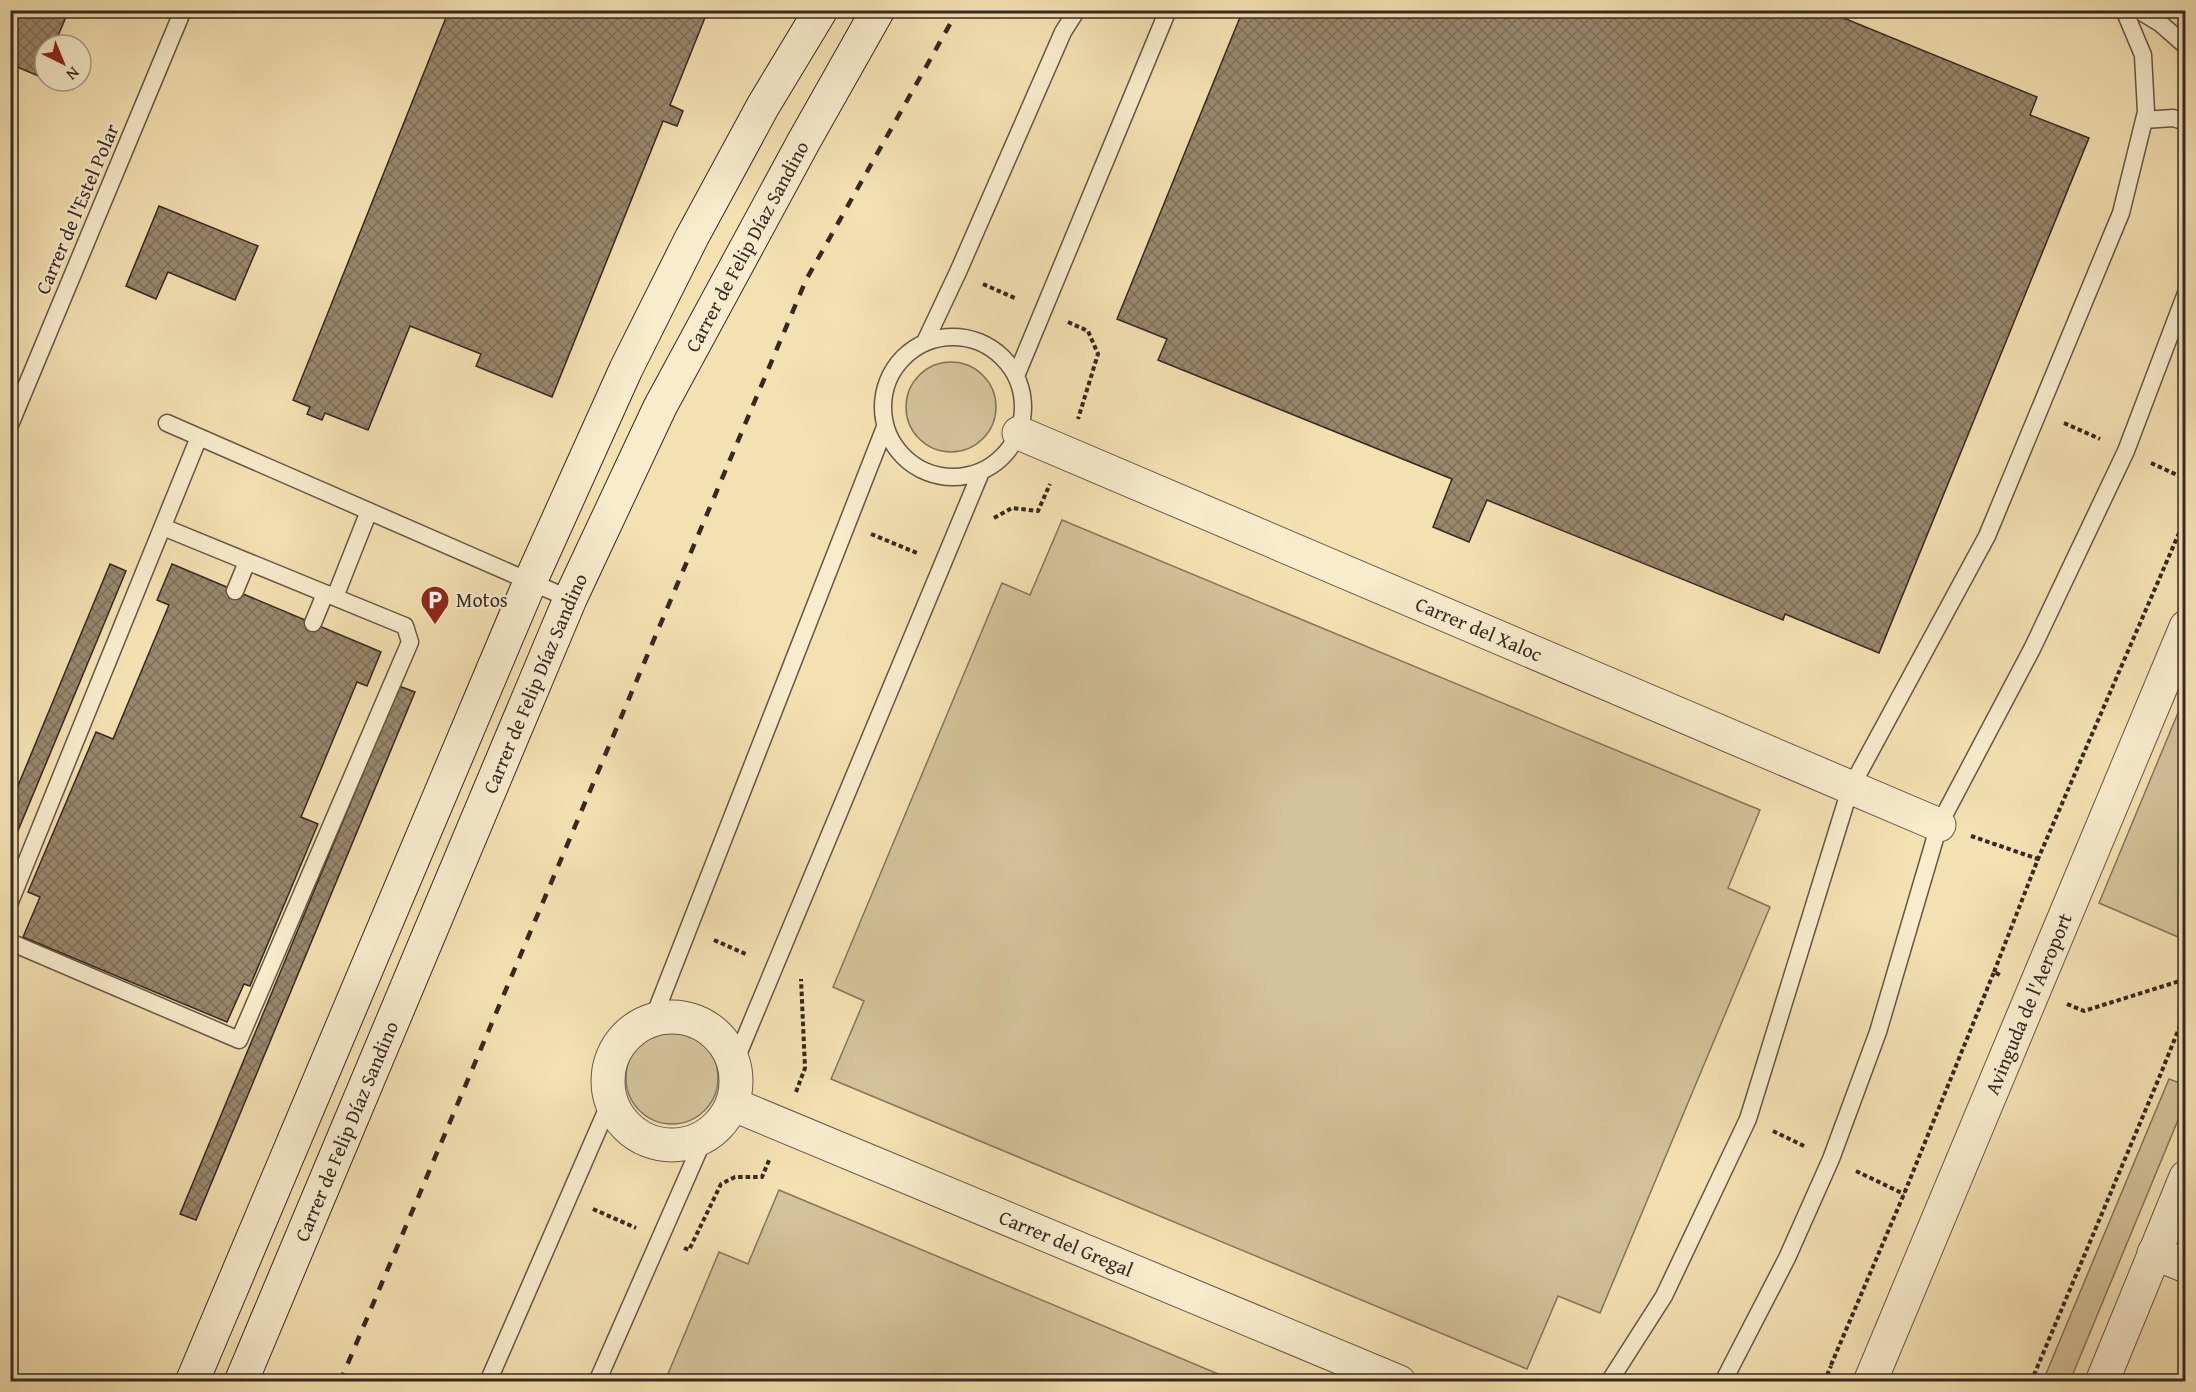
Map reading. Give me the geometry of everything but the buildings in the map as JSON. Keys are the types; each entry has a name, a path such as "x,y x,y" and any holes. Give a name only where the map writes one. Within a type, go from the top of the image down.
{"street":[{"path":"192,1382 530,582 626,369 687,248 763,106 821,10"},
{"name":"Carrer de Felip Díaz Sandino","path":"241,1382 570,599 660,407 804,141 878,10"},
{"name":"Carrer del Xaloc","path":"1019,433 1939,825"},
{"name":"Avinguda de l'Aeroport","path":"1870,1382 2186,627"},
{"path":"674,1017 693,1020 711,1030 725,1045 734,1064 736,1084 732,1104 721,1122 705,1136 687,1143 668,1145 649,1141 632,1131 619,1117 611,1100 608,1080 611,1060 621,1042 635,1028 653,1020 674,1017"},
{"name":"Carrer del Gregal","path":"732,1104 1399,1382"},
{"path":"2102,1382 2186,1177"},
{"path":"2154,1252 2186,1266"}],"lane":[{"name":"Carrer de l'Estel Polar","path":"10,425 183,10"},
{"path":"925,342 958,273 1063,32 1077,10"},
{"path":"1016,376 1168,10"},
{"path":"1608,1382 1664,1296 1748,1119 1850,789 1986,536 2121,213 2146,112 2143,55 2124,10"},
{"path":"2138,10 2161,24 2186,46"},
{"path":"2144,120 2173,118 2186,122"},
{"path":"1723,1382 1787,1258 1832,1159 1878,1032 1939,825 2032,650 2126,451 2186,293"},
{"path":"945,337 977,341 987,345 1004,358 1016,376 1022,394 1023,414 1019,433 1010,449 997,463 981,472 957,478 934,476 912,466 895,448 885,427 882,407 885,387 894,368 907,353 925,342 945,337"},
{"path":"167,423 570,599"},
{"path":"653,1020 885,427"},
{"path":"10,902 199,437"},
{"path":"734,1064 981,472"},
{"path":"313,623 330,596 369,511"},
{"path":"10,942 77,965 155,998 239,1040 410,642 405,626 163,527"},
{"path":"235,591 247,562"},
{"path":"488,1382 611,1100"},
{"path":"597,1382 705,1136"}],"path":[{"path":"1831,1365 1904,1194 2038,859 2186,517"},
{"path":"1939,825 2038,859"},
{"path":"1994,972 2084,1011 2186,979"},
{"path":"2031,1382 2186,1011"},
{"path":"568,1198 660,1239"}],"shaded area":[{"path":"951,362 968,366 983,375 992,390 996,407 992,424 983,439 968,448 951,452 934,448 919,439 910,424 906,407 910,390 919,375 934,366"},
{"path":"1062,520 1760,810 1728,888 1770,907 1600,1313 1558,1296 1527,1369 831,1079 864,1001 833,987 1002,583 1030,595"},
{"path":"2185,696 2185,940 2099,903"},
{"path":"672,1032 689,1036 704,1046 714,1061 718,1078 714,1095 704,1110 689,1120 672,1124 655,1120 640,1110 630,1095 626,1078 630,1061 640,1046 655,1036"},
{"path":"2169,1079 2185,1085 2185,1103 2070,1381 2043,1381"},
{"path":"779,1190 1235,1381 665,1381 719,1252 748,1264"}],"railway":[{"path":"340,1382 806,280 958,10"}],"place":[{"name":"Motos","path":"435,626"}]}
